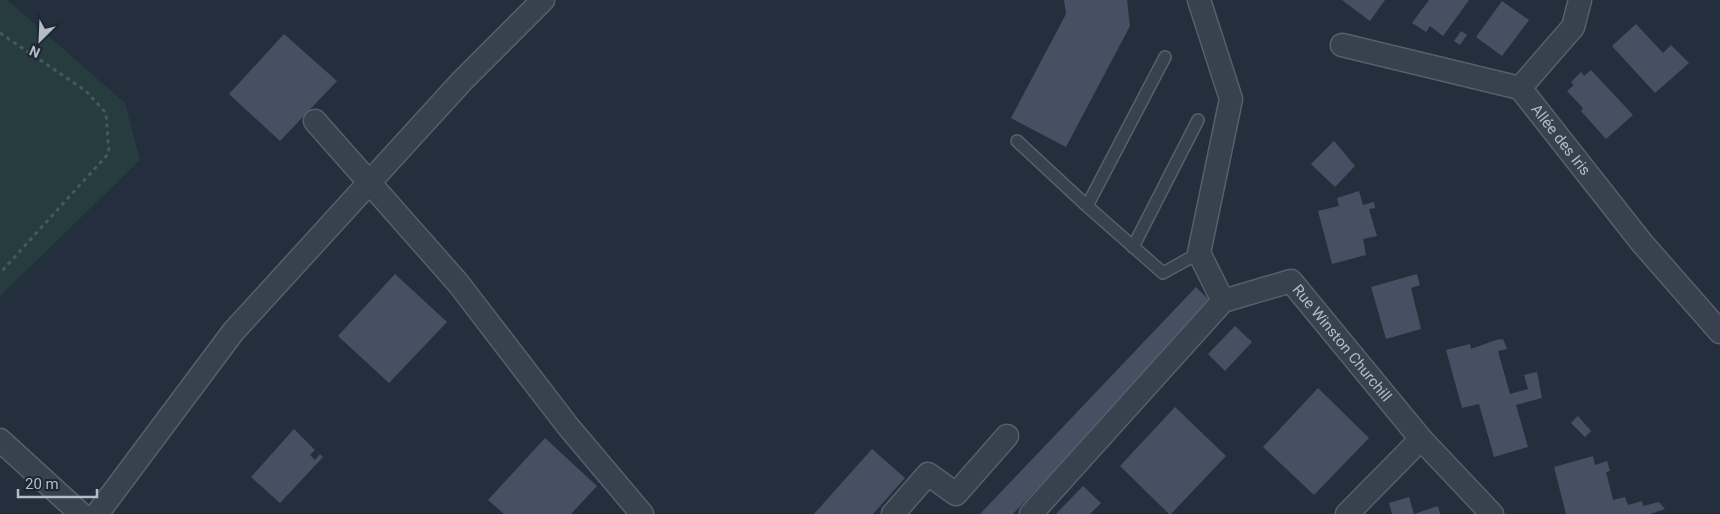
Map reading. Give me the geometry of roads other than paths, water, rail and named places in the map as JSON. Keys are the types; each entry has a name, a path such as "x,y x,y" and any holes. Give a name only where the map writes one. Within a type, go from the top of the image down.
{"street":[{"path":"97,514 233,332 462,81 543,0"},
{"path":"1031,514 1223,301 1199,253 1232,99 1199,0"},
{"path":"1342,45 1520,88 1573,27 1580,0"},
{"name":"Allée des Iris","path":"1520,88 1642,243 1720,332"},
{"path":"315,121 458,283 567,426 642,514"},
{"name":"Rue Winston Churchill","path":"1223,301 1291,281 1421,439 1492,514"},
{"path":"893,514 928,474 956,494 1007,436"},
{"path":"1347,514 1421,439"},
{"path":"0,440 81,514"}],"lane":[{"path":"1087,206 1165,56"},
{"path":"1134,247 1198,120"},
{"path":"1017,141 1163,273 1199,253"}]}
